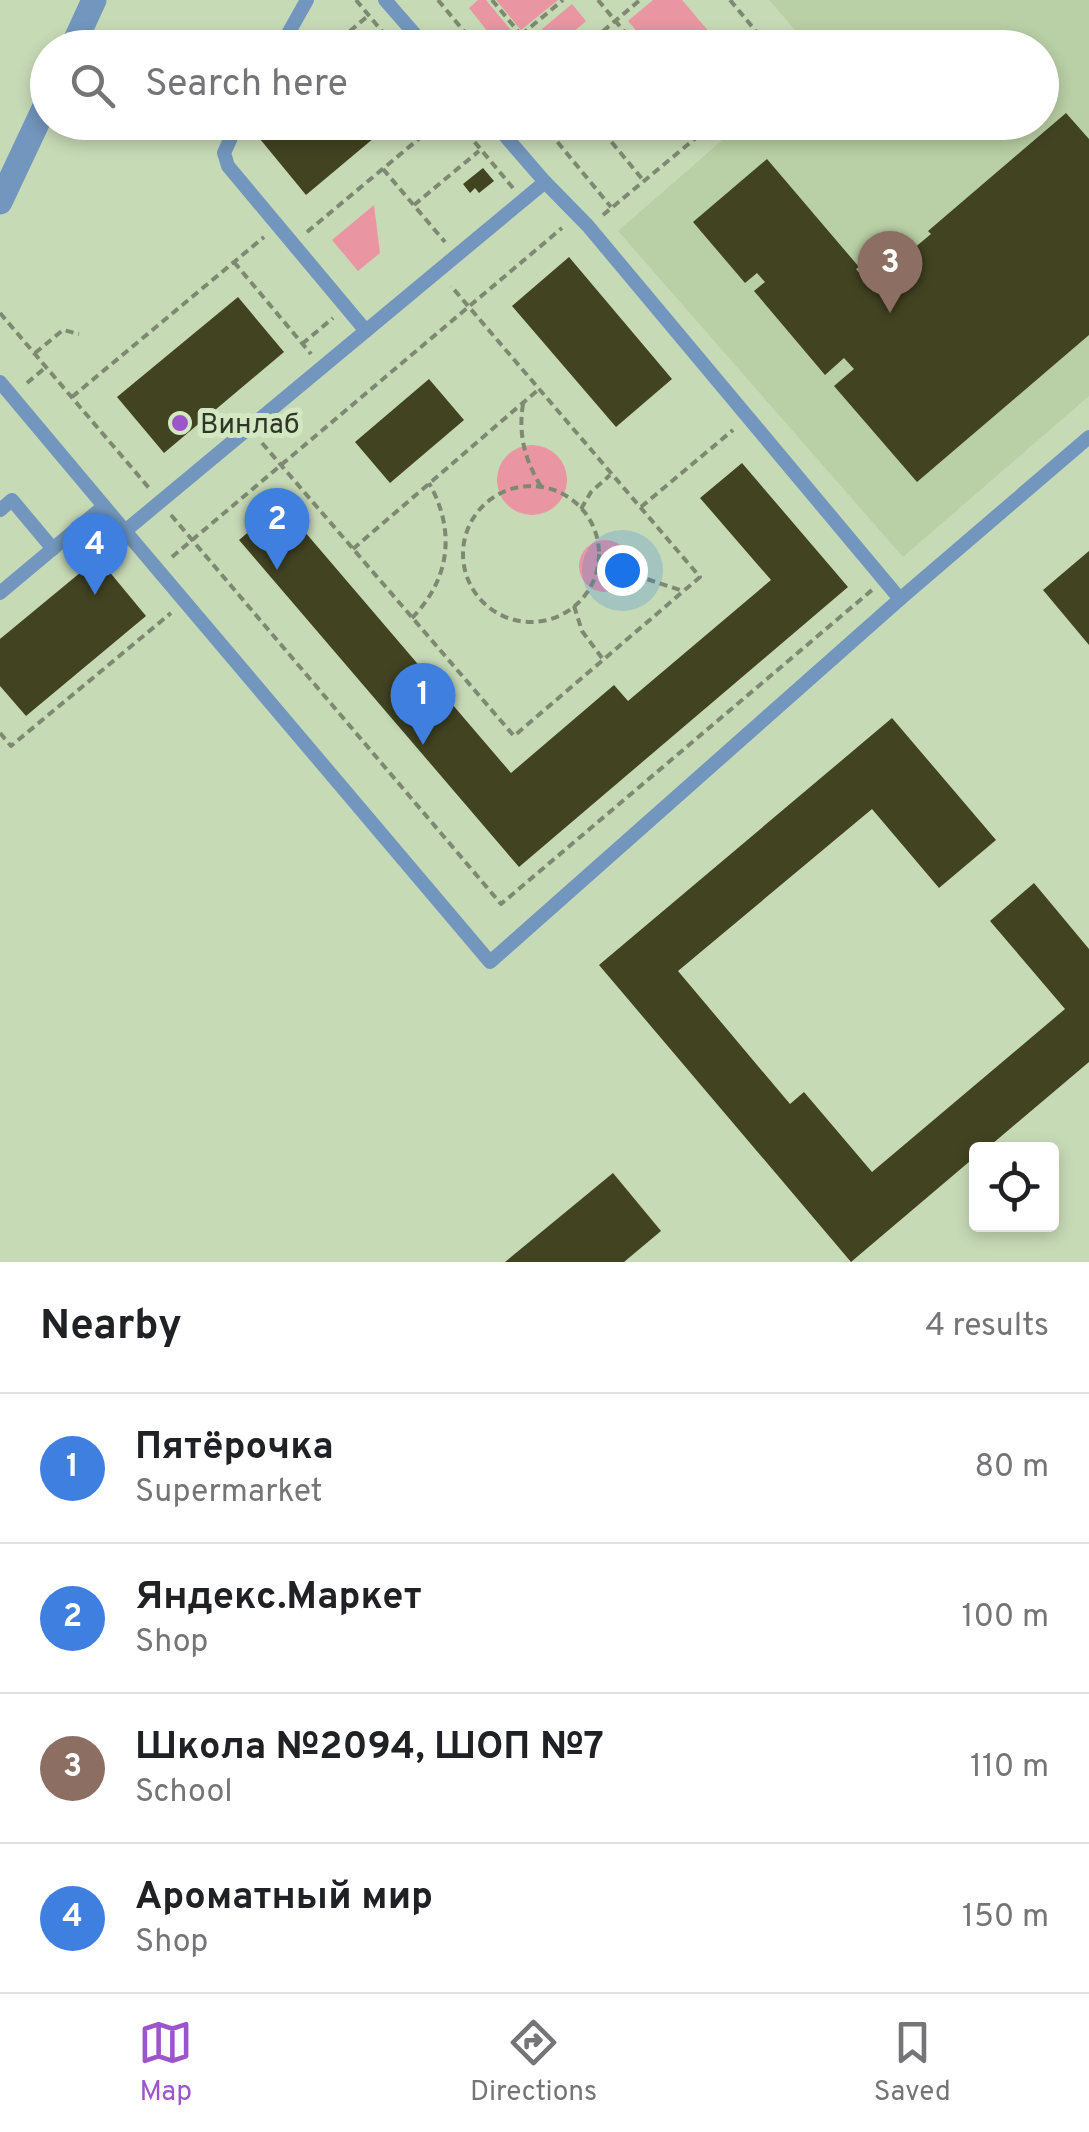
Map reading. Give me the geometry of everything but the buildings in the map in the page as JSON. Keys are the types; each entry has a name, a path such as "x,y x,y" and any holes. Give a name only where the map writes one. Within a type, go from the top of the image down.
{"street":[{"path":"80,30 94,0"},
{"path":"0,202 30,138"}],"lane":[{"path":"290,30 307,0"},
{"path":"385,0 411,30"},
{"path":"229,140 225,159 366,331"},
{"path":"508,140 588,226 900,599"},
{"path":"126,531 544,182"},
{"path":"0,382 490,962 1089,437"},
{"path":"0,510 12,500 53,549"},
{"path":"0,593 104,506"}],"path":[{"path":"356,0 381,30"},
{"path":"438,0 463,30"},
{"path":"492,0 517,30"},
{"path":"527,30 563,0"},
{"path":"598,0 623,30"},
{"path":"604,30 640,0"},
{"path":"730,0 755,30"},
{"path":"352,30 369,16"},
{"path":"72,397 292,214 308,232 419,140"},
{"path":"473,140 523,200"},
{"path":"556,140 612,207"},
{"path":"610,140 644,182"},
{"path":"158,569 563,227 588,226 694,140"},
{"path":"414,205 481,150"},
{"path":"384,169 456,256"},
{"path":"234,262 322,367"},
{"path":"249,428 514,736 700,577 438,271"},
{"path":"0,313 501,904 884,581"},
{"path":"34,354 63,330 79,334"},
{"path":"12,396 46,368"},
{"path":"352,549 539,389"},
{"path":"523,404 525,454 542,488"},
{"path":"641,508 734,428"},
{"path":"582,509 591,492 612,474"},
{"path":"412,618 435,589 446,554 444,517 429,484"},
{"path":"542,488 566,496 582,509 595,531 598,563 590,590 574,606 540,622 510,619 484,604 467,578 463,548 473,519 482,507 508,490 542,488"},
{"path":"598,563 683,592"},
{"path":"0,733 11,746 184,601"},
{"path":"574,606 582,631 604,660"}],"shaded area":[{"path":"478,0 486,0 511,30 486,30 469,8"},
{"path":"496,0 558,0 521,30"},
{"path":"653,0 682,0 708,30 636,30 628,21"},
{"path":"769,0 1089,0 1089,396 903,557 618,231 722,140 1059,140 1059,30 795,30"},
{"path":"572,4 586,21 576,30 542,29"},
{"path":"374,205 380,253 358,271 332,240"},
{"path":"532,445 546,447 557,455 565,466 565,494 557,505 546,513 532,515 518,513 507,505 499,494 497,480 499,466 507,455 518,447"},
{"path":"605,540 623,548 631,566 623,584 605,592 587,584 579,566 587,548"}],"place":[{"name":"Школа №2094, ШОП №7","path":"890,313"},
{"name":"Винлаб","path":"180,423"},
{"name":"Яндекс.Маркет","path":"277,570"},
{"name":"Ароматный мир","path":"95,595"},
{"name":"Пятёрочка","path":"423,745"}]}
